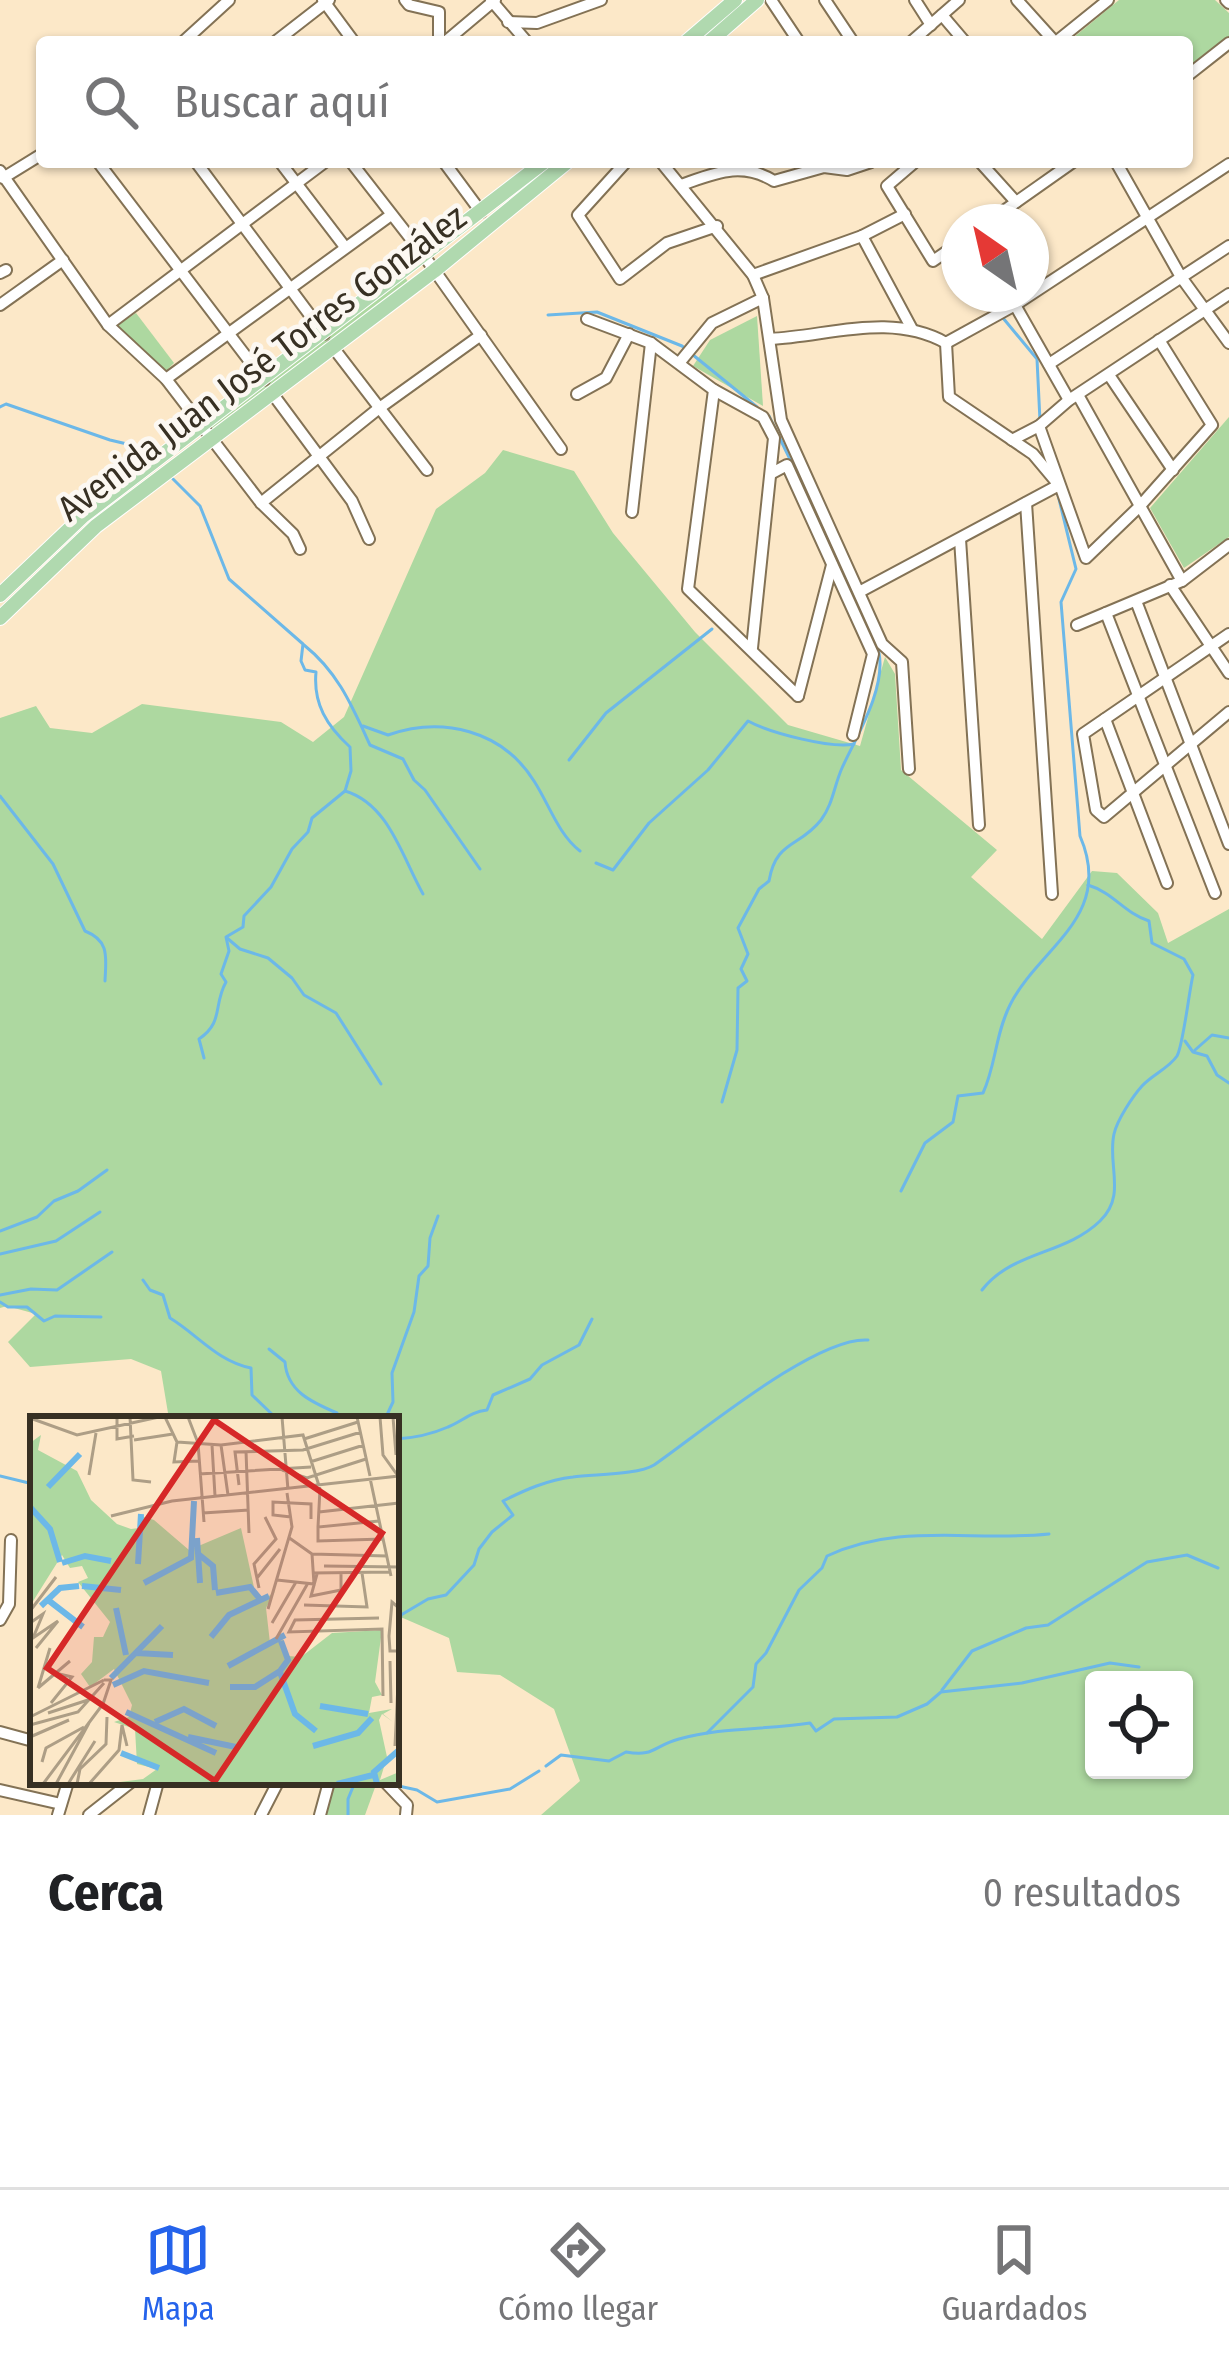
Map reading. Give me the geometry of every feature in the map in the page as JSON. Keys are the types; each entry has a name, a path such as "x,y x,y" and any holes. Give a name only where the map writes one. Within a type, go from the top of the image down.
{"main road":[{"path":"693,36 735,0"},
{"path":"716,36 757,0"},
{"name":"Avenida Juan José Torres González","path":"0,595 58,537 268,387 537,168"},
{"name":"Avenida Juan José Torres González","path":"328,340 434,271 560,168"},
{"name":"Avenida Juan José Torres González","path":"0,619 66,551 174,458"}],"street":[{"path":"190,36 229,0"},
{"path":"405,0 439,12 441,36"},
{"path":"508,22 537,22 601,0"},
{"path":"771,0 795,36"},
{"path":"825,0 849,36"},
{"path":"915,0 931,25"},
{"path":"918,36 959,0"},
{"path":"1017,0 1050,36"},
{"path":"1063,36 1108,0"},
{"path":"282,36 326,1 350,36"},
{"path":"449,36 493,1 519,36"},
{"path":"942,15 959,36"},
{"path":"1193,71 1229,44"},
{"path":"36,157 2,176 108,325 166,379 205,435 293,534 300,549"},
{"path":"1049,283 1229,164"},
{"path":"102,168 352,501 369,539"},
{"path":"200,168 378,410 428,470"},
{"path":"285,168 345,247"},
{"path":"108,325 317,168"},
{"path":"356,168 561,449"},
{"path":"449,168 482,212"},
{"path":"621,168 578,215 620,279 667,243 717,226"},
{"path":"666,168 754,275 763,298 781,421 882,644 902,662 909,769"},
{"path":"681,185 715,173 754,169 774,181 782,180 814,168"},
{"path":"876,168 933,261 941,255"},
{"path":"887,186 908,168"},
{"path":"985,168 1016,202"},
{"path":"1013,204 1064,168"},
{"path":"1120,168 1181,277 1229,343"},
{"path":"754,275 862,236 905,214"},
{"path":"166,379 391,215"},
{"path":"862,236 912,329"},
{"path":"1048,364 1229,246"},
{"path":"0,305 63,260"},
{"path":"1012,440 1229,294"},
{"path":"680,362 712,323 763,298"},
{"path":"946,343 1002,312"},
{"path":"1019,312 1139,507 1176,583 1229,673"},
{"path":"587,319 651,343 714,390 763,417 774,438 752,648"},
{"path":"770,339 860,327 923,330 946,343"},
{"path":"577,394 606,378 629,334"},
{"path":"261,503 481,335"},
{"path":"1039,426 1086,558 1212,425 1159,340"},
{"path":"632,512 651,343"},
{"path":"946,343 949,397 1033,454 1059,484"},
{"path":"1109,375 1172,470"},
{"path":"714,390 688,589 799,695 832,565 840,550"},
{"path":"772,473 788,465 873,654 853,735"},
{"path":"861,591 1059,484"},
{"path":"1026,503 1052,894"},
{"path":"960,539 979,825"},
{"path":"1077,626 1176,583 1229,545"},
{"path":"1136,601 1229,844"},
{"path":"1106,613 1215,893"},
{"path":"1229,634 1084,734 1093,804 1104,817 1229,712"},
{"path":"1106,719 1167,884"},
{"path":"0,1620 9,1604 11,1540"},
{"path":"0,1732 30,1740"},
{"path":"89,1815 127,1785"},
{"path":"149,1815 157,1785"},
{"path":"261,1815 276,1785"},
{"path":"320,1815 328,1785"},
{"path":"388,1785 407,1805 406,1815"},
{"path":"0,1790 59,1812"}],"green space":[{"path":"1119,0 1215,0 1229,13 1229,37 1193,64 1193,36 1075,36"},
{"path":"405,277 408,282 211,429 207,425"},
{"path":"136,313 174,363 163,374 115,327"},
{"path":"757,316 763,406 693,366 710,340"},
{"path":"1229,417 1229,537 1184,568 1150,508"},
{"path":"503,450 574,471 613,533 695,632 788,725 860,746 885,657 895,674 901,770 997,850 971,877 1042,939 1092,871 1117,873 1158,913 1168,943 1229,909 1229,1815 541,1815 580,1781 554,1709 500,1675 457,1672 449,1638 399,1616 399,1416 168,1416 161,1371 131,1359 30,1367 8,1342 36,1314 0,1308 0,718 36,706 50,728 92,733 142,704 281,722 313,742 344,717 436,509 485,473"},
{"path":"334,1785 376,1785 365,1815 326,1815"}],"waterway":[{"path":"548,315 597,312 682,346 757,407"},
{"path":"1003,318 1037,359 1040,421"},
{"path":"0,407 6,404 148,449"},
{"path":"769,416 834,550"},
{"path":"173,479 200,506 229,579 303,644 301,661 305,670 316,672 323,714 350,747 351,771 345,791 312,818 308,832 292,849 271,887 244,916 243,927 226,937 229,951 221,974 226,982 215,1020 199,1039 204,1058"},
{"path":"901,1191 925,1143 953,1122 958,1096 983,1093 1010,1005 1069,929 1088,888 1061,602 1076,569 1058,495"},
{"path":"722,1102 737,1050 738,988 747,981 741,969 748,954 738,928 759,889 769,881 777,858 825,814 878,682 877,645 853,593"},
{"path":"569,760 606,713 712,629"},
{"path":"304,645 335,678 370,745 403,759 480,869"},
{"path":"596,863 613,870 649,823 708,770 748,721 801,739 854,744"},
{"path":"363,726 388,735 408,729 449,728 488,739 521,764 580,851"},
{"path":"345,791 373,807 383,820 423,894"},
{"path":"0,796 53,864 85,931 103,945 105,981"},
{"path":"982,1290 1008,1268 1071,1241 1100,1221 1113,1201 1112,1146 1118,1122 1142,1086 1170,1064 1179,1050 1193,975 1184,959 1152,943 1149,921 1088,885"},
{"path":"227,938 240,949 268,958 304,995 336,1013 381,1084"},
{"path":"1195,1050 1212,1035 1229,1038"},
{"path":"1185,1041 1193,1052 1207,1056 1217,1075 1229,1083"},
{"path":"0,1231 37,1217 54,1201 107,1170"},
{"path":"0,1254 56,1241 100,1212"},
{"path":"386,1416 393,1402 392,1373 414,1312 419,1276 428,1266 438,1216"},
{"path":"0,1295 57,1290 112,1252"},
{"path":"143,1280 150,1290 163,1295 170,1318 218,1354 251,1368 252,1395 274,1416"},
{"path":"0,1302 27,1307 44,1321 55,1316 101,1317"},
{"path":"399,1439 436,1432 487,1410 493,1395 530,1379 542,1365 579,1345 592,1319"},
{"path":"399,1631 401,1615 428,1599 446,1595 474,1565 492,1532 513,1515 503,1501 554,1480 654,1465 789,1370 819,1353 868,1340"},
{"path":"269,1349 285,1362 295,1388 338,1416"},
{"path":"0,1476 30,1483"},
{"path":"707,1733 753,1687 756,1664 799,1590 822,1568 827,1556 909,1536 1049,1534"},
{"path":"942,1690 972,1651 1026,1628 1048,1625 1147,1562 1187,1555 1218,1568"},
{"path":"546,1766 561,1755 609,1761 626,1752 649,1752 711,1732 810,1723 816,1731 834,1719 897,1717 941,1692 1022,1683 1110,1663 1139,1667"},
{"path":"394,1785 417,1790 437,1802 510,1789 539,1771"},
{"path":"348,1815 354,1785"}]}
